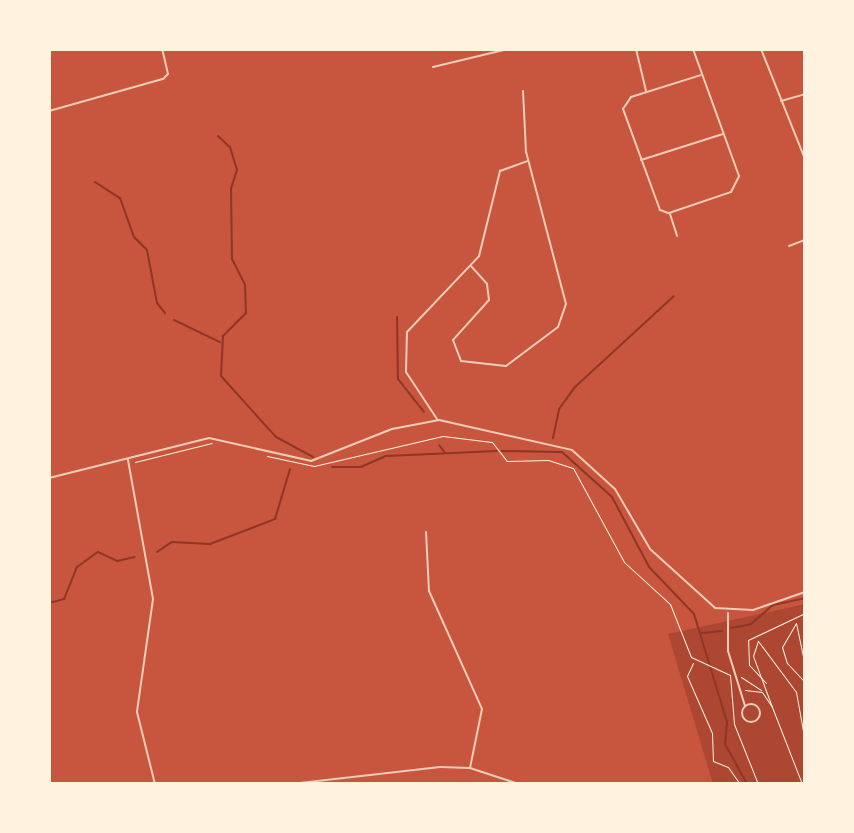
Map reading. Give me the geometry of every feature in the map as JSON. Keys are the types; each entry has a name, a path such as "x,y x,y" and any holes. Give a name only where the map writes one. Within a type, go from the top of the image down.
{"street":[{"path":"49,111 168,74 162,49"},
{"path":"433,67 508,49"},
{"path":"636,49 646,92"},
{"path":"693,49 739,176 731,192 670,213 660,210 623,109 646,92 702,75"},
{"path":"761,49 803,159"},
{"path":"471,266 487,284 489,300 453,340 461,361 506,366 558,327 564,295 528,161 523,91"},
{"path":"780,101 805,94"},
{"path":"641,161 724,134"},
{"path":"439,420 410,380 402,346 418,317 471,266 488,237 500,171 528,161"},
{"path":"670,213 677,236"},
{"path":"789,246 805,240"},
{"path":"49,478 222,438 312,461 392,429 439,420 572,450 615,489 668,569 728,612"},
{"path":"128,459 153,598 137,712 155,784"},
{"path":"426,532 429,591 482,709 470,768"},
{"path":"728,612 805,592"},
{"path":"728,612 727,651 743,690 744,719 758,719 759,708 745,706"},
{"path":"291,784 362,772 470,768 519,784"}],"path":[{"path":"258,453 314,467 443,436 492,442 507,461 565,464 590,494 624,562 670,604 695,662 737,676 762,692 772,707"},
{"path":"129,464 221,443"},
{"path":"765,683 749,665 748,640 805,613"},
{"path":"805,666 796,623 782,647 787,663 805,682"},
{"path":"802,784 753,656 754,641 791,682 805,742"},
{"path":"695,662 687,676 712,733 713,761 728,767 740,784"},
{"path":"730,675 734,724 758,784"},
{"path":"743,690 762,692"},
{"path":"805,691 805,708"}],"shaded area":[{"path":"805,604 805,784 713,784 668,634"}],"waterway":[{"path":"218,136 230,147 237,170 231,188 232,259 245,285 246,313 223,336 221,376 276,437 313,457"},
{"path":"95,182 120,198 134,237 147,250 157,303 165,313"},
{"path":"553,438 559,409 575,387 674,296"},
{"path":"397,317 398,379 424,412"},
{"path":"174,320 220,342"},
{"path":"439,445 445,453"},
{"path":"332,467 361,467 386,456 497,451"},
{"path":"502,451 562,452 612,497 649,567 694,614 727,722 725,744 747,784"},
{"path":"157,552 172,542 210,544 275,519 290,469"},
{"path":"49,603 64,599 77,567 98,552 117,561 135,557"},
{"path":"731,628 751,624 773,605 805,598"},
{"path":"702,633 722,631"}]}
